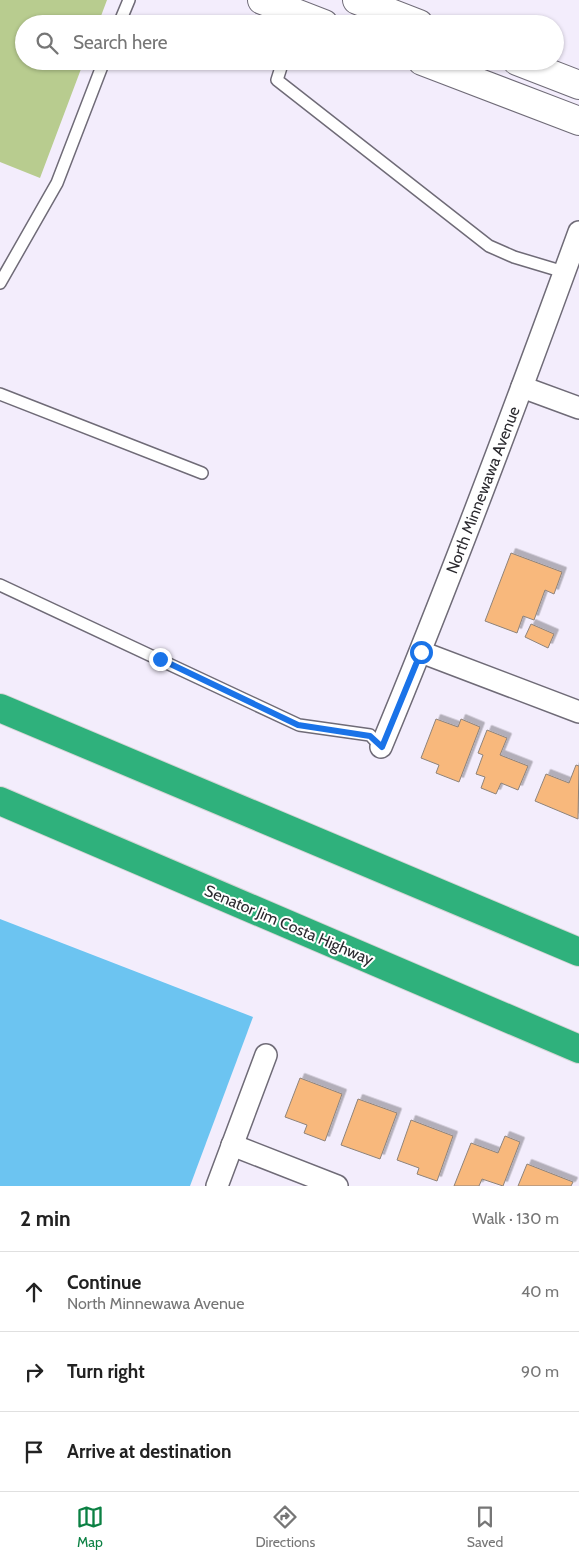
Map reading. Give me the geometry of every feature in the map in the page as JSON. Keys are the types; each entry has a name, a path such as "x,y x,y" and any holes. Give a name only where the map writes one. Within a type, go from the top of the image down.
{"highway":[{"path":"0,708 579,952"},
{"name":"Senator Jim Costa Highway","path":"0,801 579,1049"}],"main road":[{"path":"262,0 294,15"},
{"path":"357,0 396,15"},
{"path":"446,70 579,121"},
{"path":"540,70 579,85"}],"street":[{"name":"North Minnewawa Avenue","path":"382,747 421,652 579,232"},
{"path":"522,387 579,408"},
{"path":"421,652 579,712"},
{"path":"217,1186 266,1055"},
{"path":"232,1145 337,1186"}],"lane":[{"path":"123,15 129,0"},
{"path":"0,283 57,183 101,70"},
{"path":"280,70 277,80 489,246 514,257 564,272"},
{"path":"0,394 202,473"},
{"path":"0,584 298,725 370,736 382,747"}],"green space":[{"path":"0,0 107,0 101,15 15,15 15,70 81,70 40,178 0,162"}],"water":[{"path":"0,919 253,1017 190,1186 0,1186"}],"building":[{"path":"511,553 562,572 554,594 545,590 534,620 523,616 517,633 485,621"},
{"path":"531,624 554,634 548,648 525,637"},
{"path":"436,719 458,727 461,719 480,727 459,782 436,773 439,765 421,758"},
{"path":"487,730 507,738 500,755 528,766 518,790 501,783 496,794 481,788 485,777 476,774 483,755 478,753"},
{"path":"576,765 579,766 578,819 535,801 546,774 569,783"},
{"path":"300,1078 342,1094 325,1141 304,1133 307,1125 285,1117"},
{"path":"358,1099 397,1113 380,1159 341,1145"},
{"path":"411,1120 453,1136 437,1181 417,1174 419,1168 397,1160"},
{"path":"505,1136 520,1142 503,1186 482,1179 479,1186 454,1186 471,1143 498,1153"},
{"path":"527,1164 573,1182 571,1186 518,1186"}],"route":[{"path":"160,659 298,725 360,733 370,736 382,747 421,652"}]}
